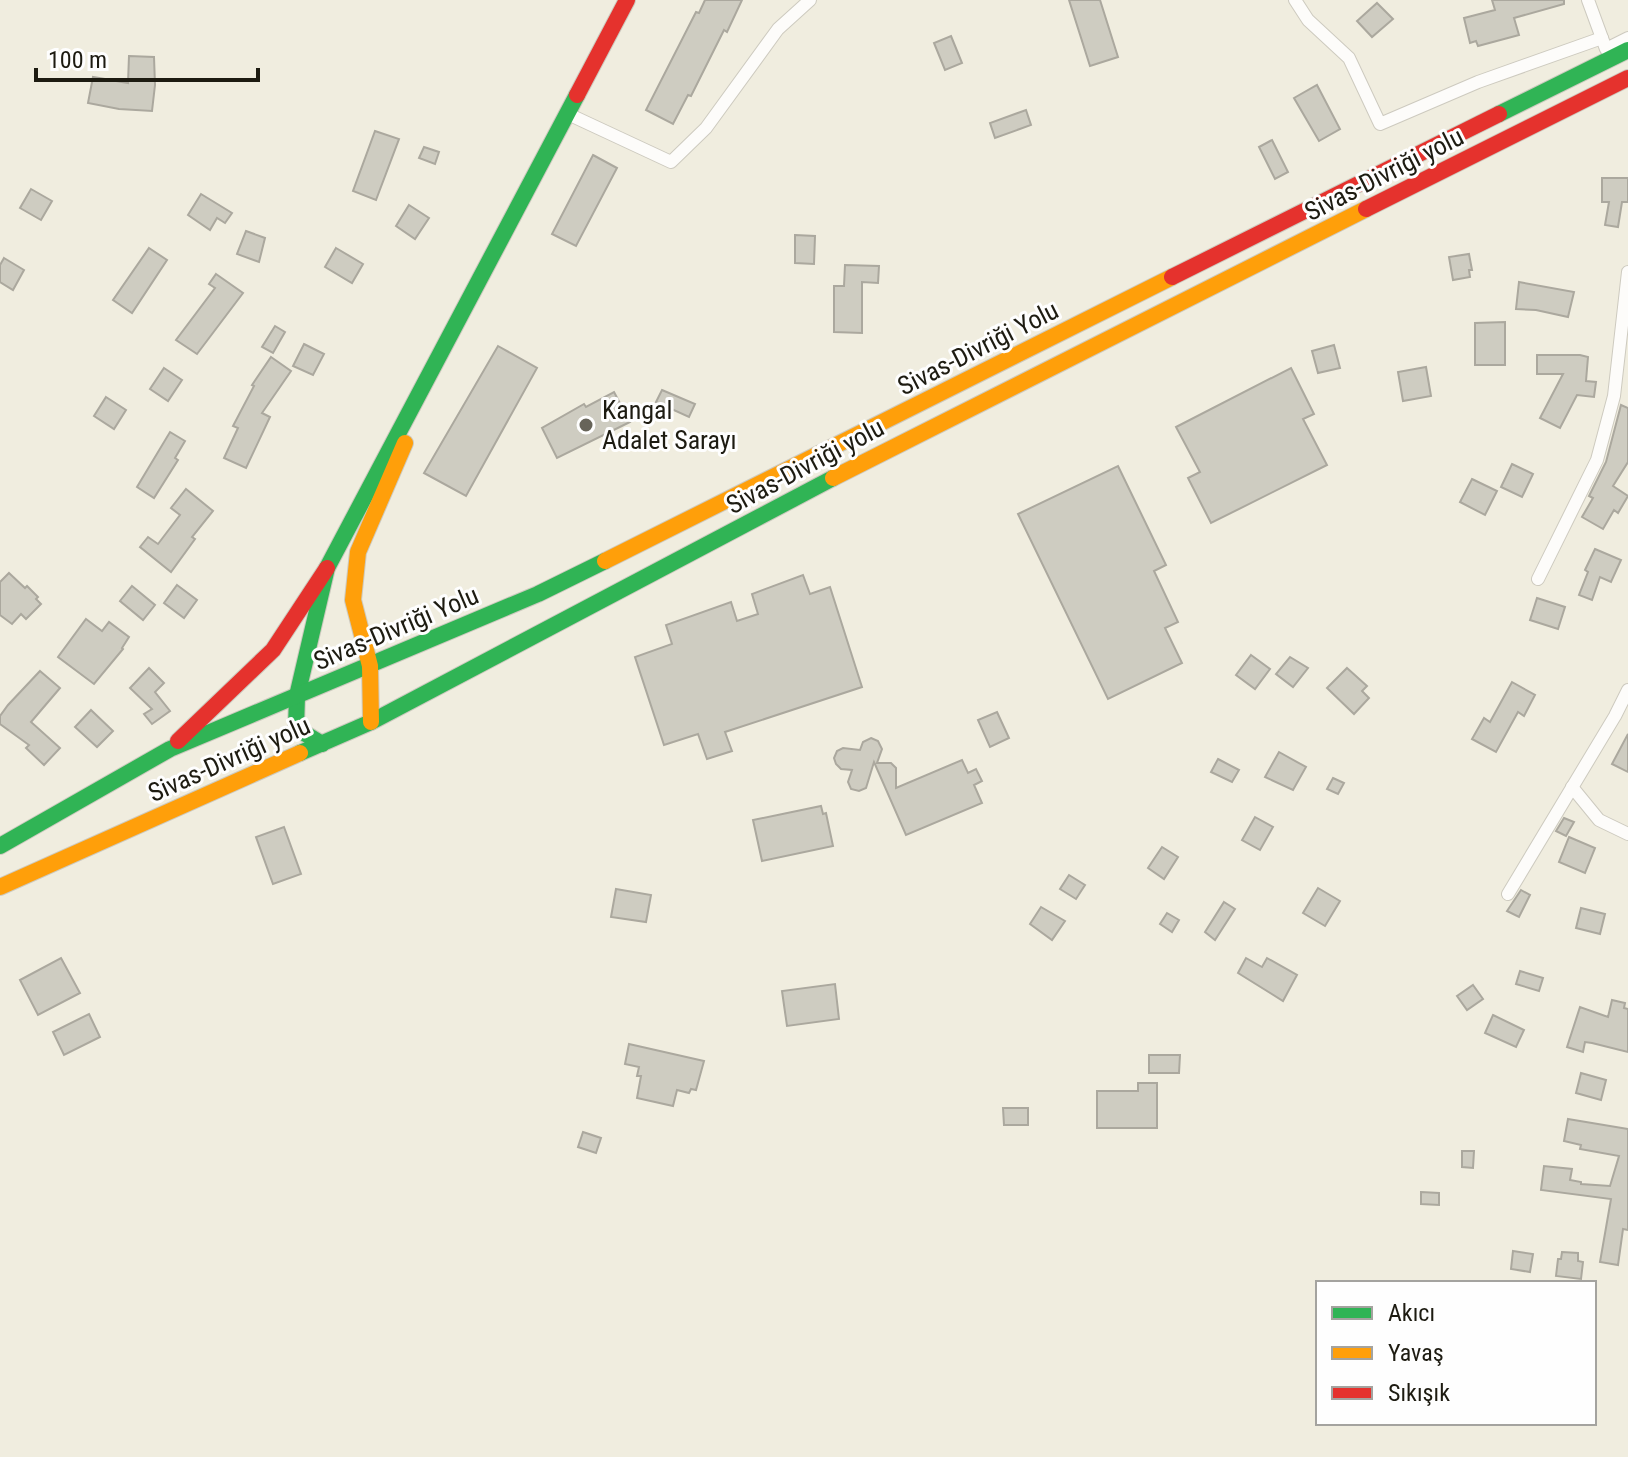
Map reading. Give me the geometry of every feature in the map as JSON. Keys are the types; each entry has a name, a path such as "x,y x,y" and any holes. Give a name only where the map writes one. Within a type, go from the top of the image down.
{"main road":[{"path":"170,749 273,650 327,568 627,0"},
{"name":"Sivas-Divriği Yolu","path":"0,846 170,749 538,594 1628,50"},
{"name":"Sivas-Divriği yolu","path":"0,887 371,722 894,446 1627,80"},
{"path":"371,722 370,666 353,600 358,552 447,342"},
{"path":"322,744 296,728 297,696 327,568"}],"street":[{"path":"568,114 671,162 706,128 778,29 810,0"},
{"path":"1295,0 1308,20 1349,58 1380,124 1478,82 1602,38"},
{"path":"1588,0 1606,49 1628,38"},
{"path":"1538,579 1597,460 1614,396 1628,272"},
{"path":"1508,894 1628,690"},
{"path":"1572,787 1599,820 1628,834"}],"building":[{"path":"705,0 742,0 727,32 724,30 691,96 688,95 673,124 646,110"},
{"path":"1069,0 1100,0 1118,57 1090,66"},
{"path":"1492,0 1564,0 1564,4 1514,18 1519,35 1478,46 1476,41 1470,43 1464,18 1495,10"},
{"path":"1377,3 1393,19 1372,37 1357,21"},
{"path":"951,36 962,63 945,70 934,43"},
{"path":"129,56 154,57 152,111 88,103 93,77 128,83"},
{"path":"1317,85 1340,129 1319,141 1294,98"},
{"path":"1026,110 1031,125 995,138 990,123"},
{"path":"375,131 399,139 376,200 353,191"},
{"path":"1272,140 1288,172 1275,179 1259,147"},
{"path":"424,147 439,152 435,164 419,158"},
{"path":"593,155 617,168 576,246 552,234"},
{"path":"1602,178 1628,178 1628,202 1622,202 1618,227 1605,225 1609,202 1602,202"},
{"path":"31,189 52,201 41,220 20,208"},
{"path":"201,194 232,213 225,223 217,218 210,230 188,215"},
{"path":"409,205 429,218 415,239 396,226"},
{"path":"246,231 265,238 259,262 237,254"},
{"path":"795,235 815,236 814,264 795,263"},
{"path":"149,248 167,260 132,313 113,300"},
{"path":"336,248 363,264 352,283 325,267"},
{"path":"1469,254 1470,277 1453,280 1449,257"},
{"path":"4,258 24,270 13,290 0,282 0,265"},
{"path":"845,265 879,266 878,283 862,282 862,333 834,332 834,286 844,286"},
{"path":"216,274 243,293 197,354 176,340 215,288 209,284"},
{"path":"1519,282 1574,292 1568,317 1516,309"},
{"path":"1505,322 1505,365 1475,365 1475,323"},
{"path":"275,326 285,332 273,353 262,347"},
{"path":"304,344 324,354 313,375 293,366"},
{"path":"1334,345 1340,368 1318,373 1312,351"},
{"path":"498,346 537,368 466,496 424,473"},
{"path":"1537,355 1588,357 1586,381 1596,382 1594,397 1577,395 1560,428 1540,418 1563,374 1537,374"},
{"path":"271,357 291,371 262,413 270,417 246,468 224,458 238,428 233,426 252,385"},
{"path":"1426,367 1431,396 1403,401 1398,372"},
{"path":"164,368 182,380 168,401 150,389"},
{"path":"1291,368 1314,414 1303,419 1327,465 1211,523 1188,478 1200,472 1176,427"},
{"path":"662,390 695,404 689,417 656,402"},
{"name":"Kangal Adalet Sarayı","path":"614,392 630,422 557,458 542,428 584,404 586,407"},
{"path":"106,397 126,410 114,429 94,416"},
{"path":"1621,405 1628,408 1628,462 1613,486 1628,496 1618,513 1614,510 1603,529 1582,517 1593,498 1589,496 1606,462"},
{"path":"170,432 185,441 175,458 178,460 154,498 137,487"},
{"path":"1512,464 1533,474 1522,497 1501,487"},
{"path":"1118,466 1166,565 1154,571 1178,622 1165,628 1182,663 1108,699 1018,514"},
{"path":"1472,479 1497,491 1485,515 1460,502"},
{"path":"186,489 213,511 192,537 195,539 171,572 140,547 148,537 158,544 180,515 171,508"},
{"path":"1595,549 1621,560 1611,582 1600,577 1592,600 1579,595 1588,572 1585,570"},
{"path":"9,573 25,588 27,586 41,604 26,619 21,614 12,624 0,615 0,582"},
{"path":"803,575 810,594 830,587 862,687 725,732 732,751 707,759 698,734 664,745 635,657 672,644 666,625 731,602 737,621 758,614 752,594"},
{"path":"177,585 197,600 184,618 164,603"},
{"path":"132,586 155,605 143,620 120,601"},
{"path":"1537,598 1565,607 1558,629 1530,620"},
{"path":"86,619 102,631 109,622 129,637 94,684 58,657"},
{"path":"1251,655 1270,669 1255,689 1236,675"},
{"path":"1290,657 1308,668 1293,687 1276,674"},
{"path":"149,668 164,683 155,692 170,711 152,724 144,714 152,709 130,688"},
{"path":"1347,668 1367,686 1362,691 1369,698 1354,714 1327,688"},
{"path":"40,671 60,688 31,722 60,748 44,765 26,748 29,745 0,724 0,716 8,705"},
{"path":"1512,682 1535,695 1524,716 1518,712 1496,752 1472,739 1484,718 1490,722"},
{"path":"91,710 113,731 97,747 75,727"},
{"path":"997,712 1009,738 990,747 978,720"},
{"path":"1628,734 1628,772 1612,764"},
{"path":"871,738 878,741 882,749 877,763 891,763 896,768 896,788 962,760 968,773 976,769 982,781 974,785 982,803 906,835 874,762 866,788 859,791 851,789 848,782 852,770 841,769 836,764 834,758 837,751 843,748 860,750 863,742"},
{"path":"1279,752 1306,767 1293,790 1265,777"},
{"path":"1218,759 1239,770 1232,782 1211,772"},
{"path":"1333,778 1344,783 1338,794 1327,789"},
{"path":"821,806 823,814 826,813 833,846 762,861 753,820"},
{"path":"1255,817 1273,827 1260,850 1242,840"},
{"path":"1564,818 1574,822 1566,836 1556,831"},
{"path":"284,827 301,874 273,884 256,837"},
{"path":"1569,837 1595,848 1585,873 1559,862"},
{"path":"1162,847 1178,857 1164,879 1148,868"},
{"path":"1069,875 1085,885 1076,899 1060,889"},
{"path":"1318,888 1340,901 1325,926 1303,913"},
{"path":"616,889 651,895 646,922 611,917"},
{"path":"1521,890 1530,895 1519,917 1507,911"},
{"path":"1224,902 1235,909 1215,940 1205,932"},
{"path":"1041,907 1065,921 1052,940 1030,924"},
{"path":"1581,908 1605,914 1600,934 1576,928"},
{"path":"1167,913 1179,920 1172,932 1160,924"},
{"path":"61,958 80,993 38,1015 20,980"},
{"path":"1246,958 1262,967 1267,958 1297,975 1283,1001 1238,973"},
{"path":"1520,971 1543,978 1539,991 1516,984"},
{"path":"835,984 839,1019 787,1026 782,991"},
{"path":"1473,985 1483,999 1467,1010 1457,996"},
{"path":"1612,1000 1625,1003 1624,1008 1628,1009 1628,1052 1585,1042 1583,1052 1567,1047 1580,1007 1608,1017"},
{"path":"89,1014 100,1037 64,1055 53,1032"},
{"path":"1493,1015 1524,1030 1516,1047 1485,1033"},
{"path":"629,1044 704,1061 696,1090 691,1089 689,1093 677,1090 673,1106 637,1098 641,1076 637,1076 639,1067 625,1064"},
{"path":"1149,1055 1180,1055 1179,1073 1149,1073"},
{"path":"1581,1073 1606,1080 1601,1100 1576,1093"},
{"path":"1138,1083 1157,1083 1157,1128 1097,1128 1097,1091 1138,1091"},
{"path":"1003,1108 1028,1108 1028,1125 1004,1125"},
{"path":"1568,1119 1628,1129 1628,1230 1623,1229 1618,1265 1600,1262 1611,1199 1541,1190 1544,1166 1572,1169 1570,1180 1581,1184 1610,1186 1619,1156 1580,1149 1581,1145 1564,1141"},
{"path":"583,1132 601,1138 596,1153 578,1147"},
{"path":"1462,1151 1474,1151 1473,1168 1462,1167"},
{"path":"1421,1192 1439,1193 1439,1205 1421,1204"},
{"path":"1513,1251 1533,1254 1530,1272 1511,1269"},
{"path":"1562,1252 1578,1253 1578,1261 1583,1262 1581,1279 1556,1276"}],"traffic: fast":[{"path":"1499,114 1628,50"},
{"path":"322,744 296,728 297,696 327,568 577,95"},
{"path":"300,753 371,722 833,478"},
{"path":"0,846 170,749 538,594 605,561"}],"traffic: slow":[{"path":"833,478 1366,209"},
{"path":"605,561 1172,277"},
{"path":"371,722 370,666 353,600 358,552 405,443"},
{"path":"0,887 300,753"}],"traffic: jam":[{"path":"577,95 627,0"},
{"path":"1366,209 1628,78"},
{"path":"1172,277 1499,114"},
{"path":"178,741 273,650 327,568"}],"place":[{"name":"Kangal Adalet Sarayı","path":"586,425"}]}
